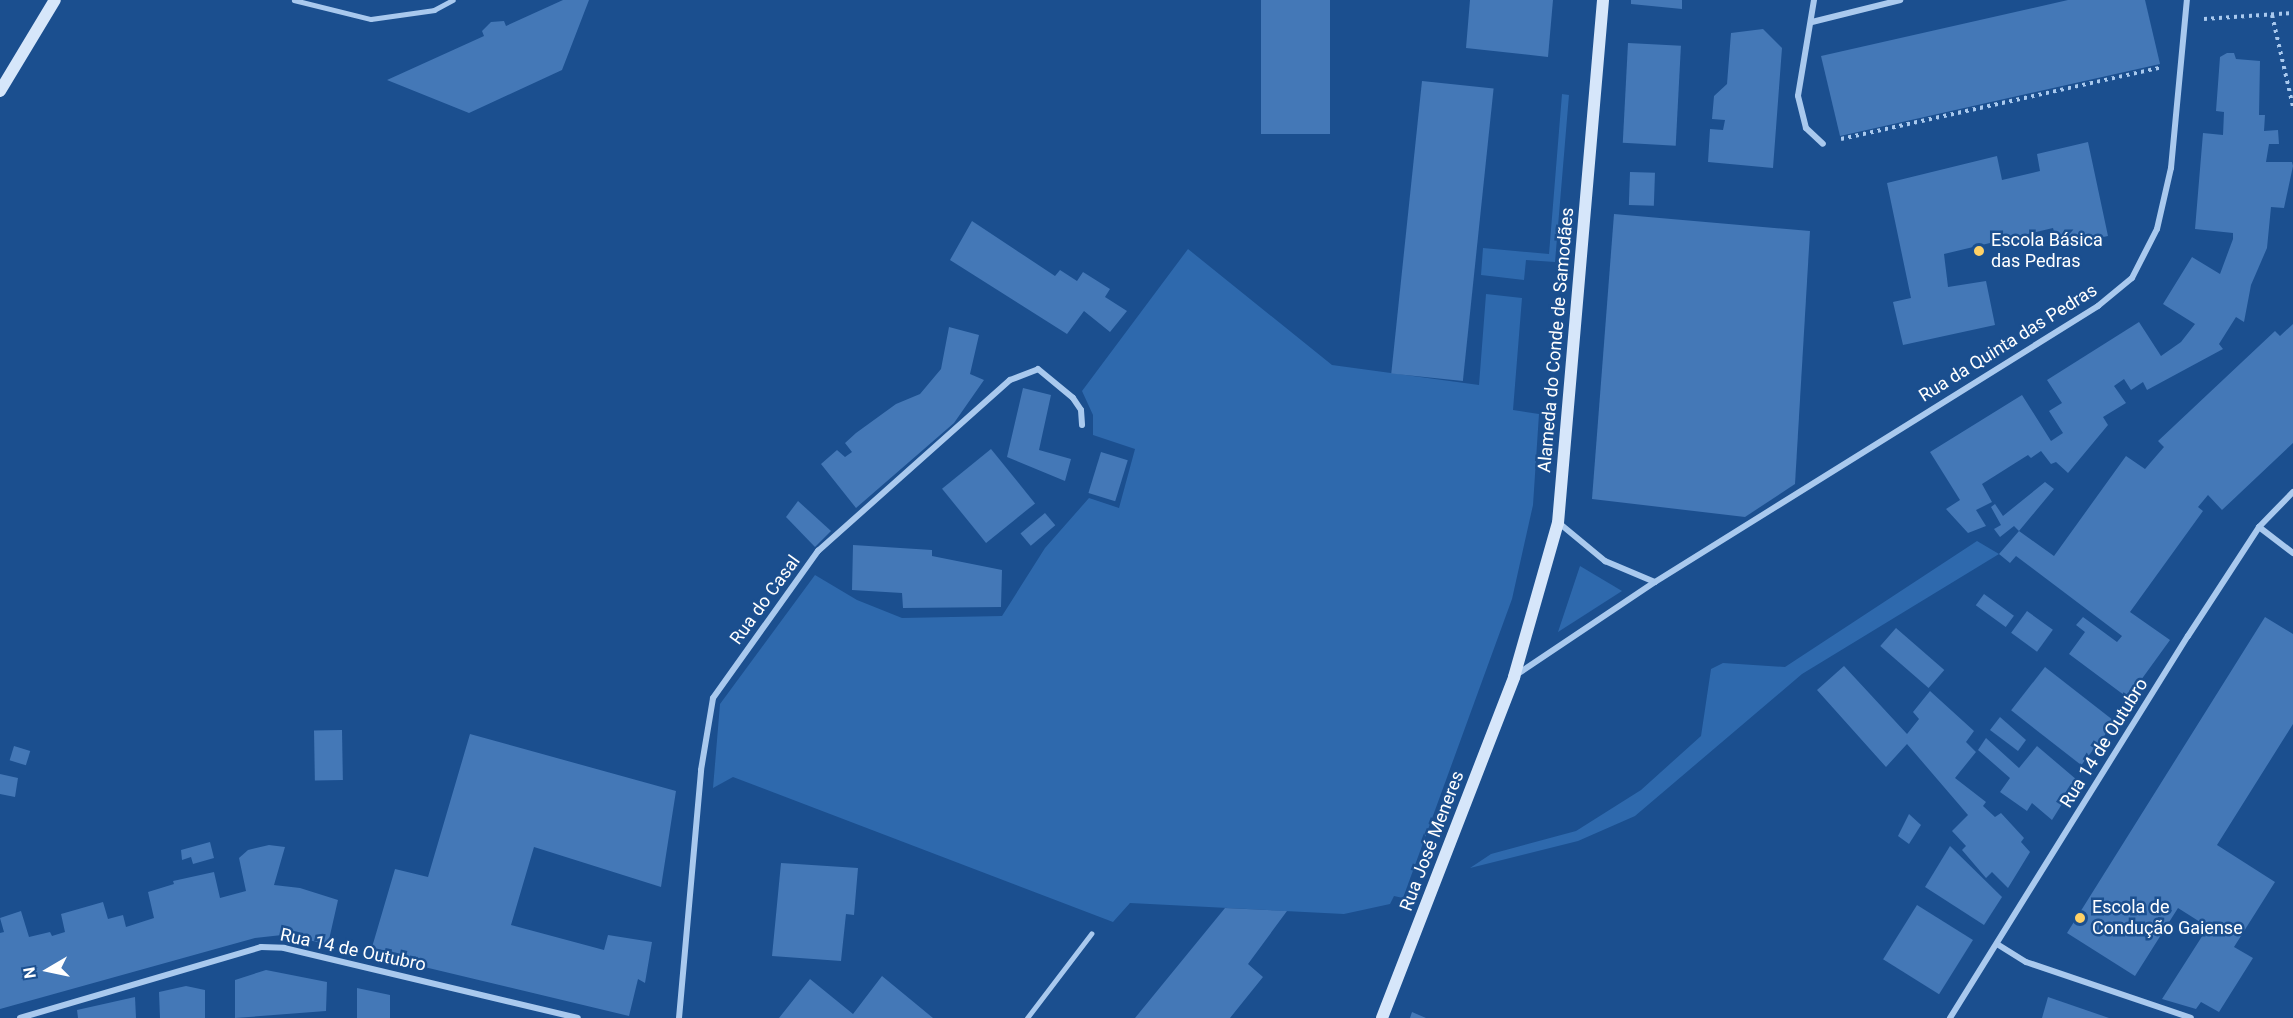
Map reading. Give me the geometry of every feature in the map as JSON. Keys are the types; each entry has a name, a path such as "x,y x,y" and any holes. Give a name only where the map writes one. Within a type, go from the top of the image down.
{"street":[{"path":"0,91 55,0"},
{"name":"Alameda do Conde de Samodães","path":"1514,677 1558,522 1604,0"},
{"path":"1814,0 1798,96 1806,128 1823,144"},
{"path":"1812,22 1900,0"},
{"name":"Rua da Quinta das Pedras","path":"1514,677 1655,582 2098,306 2132,278 2157,229 2171,168 2187,0"},
{"name":"Rua do Casal","path":"679,1018 701,770 713,698 818,551 1010,380 1038,369 1073,398 1081,410 1082,425"},
{"name":"Rua 14 de Outubro","path":"1950,1018 2188,636 2259,527 2293,492"},
{"path":"1558,522 1605,561 1655,582"},
{"path":"2259,527 2293,554"},
{"name":"Rua José Meneres","path":"1382,1018 1514,677"},
{"path":"1997,944 2026,962 2191,1018"},
{"name":"Rua 14 de Outubro","path":"20,1018 261,947 285,948 578,1018"}],"lane":[{"path":"294,0 371,19 434,10 453,0"},
{"path":"1027,1018 1091,934"}],"path":[{"path":"2186,20 2293,13"},
{"path":"2272,15 2293,107"},
{"path":"1823,144 2182,63"}],"shaded area":[{"path":"1562,94 1569,95 1555,262 1526,260 1524,280 1481,275 1483,248 1549,254"},
{"path":"1188,249 1332,365 1479,385 1486,294 1522,298 1513,410 1539,414 1533,505 1512,599 1403,898 1394,896 1390,904 1344,914 1130,903 1113,922 733,777 713,788 720,704 815,575 857,600 902,618 1002,616 1045,548 1089,498 1119,508 1135,449 1093,435 1093,415 1082,391"},
{"path":"1977,541 1999,554 1802,674 1635,816 1578,841 1470,868 1491,854 1576,831 1641,790 1701,736 1711,669 1723,663 1785,667"},
{"path":"1580,566 1622,591 1558,632"}],"building":[{"path":"563,0 589,0 562,70 469,113 387,80 484,36 482,31 491,22 504,21 506,26"},
{"path":"1261,0 1330,0 1330,134 1261,134"},
{"path":"1470,0 1553,0 1548,57 1466,48"},
{"path":"1631,0 1682,0 1682,9 1631,4"},
{"path":"2068,0 2145,0 2160,64 1840,136 1821,56"},
{"path":"1763,29 1782,48 1773,168 1708,162 1710,129 1723,130 1725,120 1712,119 1714,96 1727,84 1731,33"},
{"path":"1628,43 1681,46 1676,146 1623,143"},
{"path":"2227,53 2234,53 2236,59 2260,61 2259,115 2265,115 2264,131 2278,130 2279,144 2269,144 2266,162 2292,162 2293,166 2284,208 2271,207 2267,248 2251,285 2244,322 2236,317 2219,344 2223,349 2147,390 2143,382 2131,390 2124,379 2114,386 2126,403 2103,417 2108,425 2068,473 2056,462 2051,464 2041,451 2031,458 2028,455 1982,484 1992,502 1976,510 1986,526 1968,533 1946,509 1960,500 1930,452 2022,395 2051,441 2063,433 2049,411 2062,403 2047,380 2139,322 2161,356 2181,342 2195,324 2163,304 2192,257 2220,274 2233,239 2233,233 2195,229 2203,133 2223,135 2224,112 2216,111 2220,57"},
{"path":"1422,81 1494,89 1463,381 1391,373"},
{"path":"2088,142 2108,236 2058,246 2053,228 1944,254 1948,287 1986,281 1995,325 1903,345 1893,302 1911,298 1887,183 1997,156 2002,180 2040,171 2037,154"},
{"path":"1630,172 1655,173 1654,206 1629,205"},
{"path":"1614,214 1810,231 1795,484 1745,517 1592,499"},
{"path":"972,221 1055,276 1060,270 1077,281 1083,272 1110,289 1105,297 1127,311 1110,332 1084,311 1067,334 950,260"},
{"path":"2293,324 2293,443 2222,510 2208,495 2198,507 2203,511 2130,612 2170,640 2128,698 2069,654 2085,632 2076,625 2083,617 2117,642 2122,636 2016,556 2010,563 1999,554 2019,531 2054,556 2126,456 2145,469 2164,447 2158,441 2275,331 2280,336"},
{"path":"949,327 979,335 970,374 984,380 954,423 856,508 821,464 837,450 845,457 852,452 845,443 856,433 896,404 920,394 941,369"},
{"path":"1023,388 1051,395 1039,450 1071,459 1065,481 1007,457"},
{"path":"991,449 1035,503 986,543 942,489"},
{"path":"1101,452 1128,460 1115,501 1088,493"},
{"path":"2045,482 2054,489 2019,531 2014,526 2000,537 1994,529 2001,525 1991,507 1995,504 2003,516"},
{"path":"798,501 831,531 815,547 786,517"},
{"path":"1045,513 1055,525 1031,546 1020,534"},
{"path":"853,545 932,550 932,556 1002,570 1001,607 903,608 902,593 852,590"},
{"path":"1984,594 2014,616 2006,627 1976,605"},
{"path":"2027,611 2053,630 2037,652 2011,633"},
{"path":"2265,617 2293,634 2293,724 2217,845 2275,882 2234,947 2253,958 2219,1012 2201,1002 2196,1009 2162,999 2208,927 2178,908 2135,976 2067,933"},
{"path":"1896,628 1944,670 1929,688 1880,646"},
{"path":"1844,666 1907,734 1919,719 1913,712 1930,691 1974,731 1966,742 1976,752 1955,778 1986,802 1983,806 1995,817 2001,813 2024,838 2021,842 2030,852 2008,888 1992,872 1986,878 1962,850 1966,846 1952,831 1968,815 1907,744 1886,767 1817,690"},
{"path":"2045,667 2115,722 2081,765 2011,710"},
{"path":"2000,717 2026,740 2018,751 1990,730"},
{"path":"314,730 342,730 343,780 315,780"},
{"path":"470,734 676,791 661,887 534,847 511,925 604,950 608,935 652,942 645,983 638,979 629,1016 370,954 395,869 428,877"},
{"path":"1986,738 2019,768 2037,746 2077,780 2052,820 2032,803 2027,811 2000,792 2010,778 1978,750"},
{"path":"14,746 30,751 26,765 10,760"},
{"path":"0,774 18,778 15,797 0,794"},
{"path":"1909,814 1921,825 1909,844 1898,836"},
{"path":"210,842 214,858 193,864 191,857 182,860 181,850"},
{"path":"269,845 285,847 274,885 300,888 338,900 328,944 282,935 255,938 0,1009 0,933 4,932 0,918 21,911 29,937 50,932 52,936 65,932 61,914 103,902 108,919 123,915 126,927 154,918 148,892 174,884 173,881 214,872 220,898 246,891 239,858 248,850"},
{"path":"1950,846 2002,897 1984,925 1925,887"},
{"path":"781,863 858,868 854,915 846,914 841,961 772,956"},
{"path":"1917,905 1973,940 1939,994 1883,959"},
{"path":"1225,908 1287,911 1248,964 1263,977 1230,1018 1135,1018"},
{"path":"266,970 327,982 326,1011 235,1018 235,980"},
{"path":"882,976 933,1018 779,1018 810,979 853,1014"},
{"path":"186,986 205,990 205,1018 160,1018 159,992"},
{"path":"357,988 390,995 390,1018 357,1018"},
{"path":"135,997 136,1018 78,1018 77,1010"},
{"path":"2048,997 2109,1018 2042,1018"},
{"path":"1412,1012 1426,1018 1410,1018"}],"place":[{"name":"Escola Básica das Pedras","path":"1979,251"},
{"name":"Escola de Condução Gaiense","path":"2080,918"}]}
